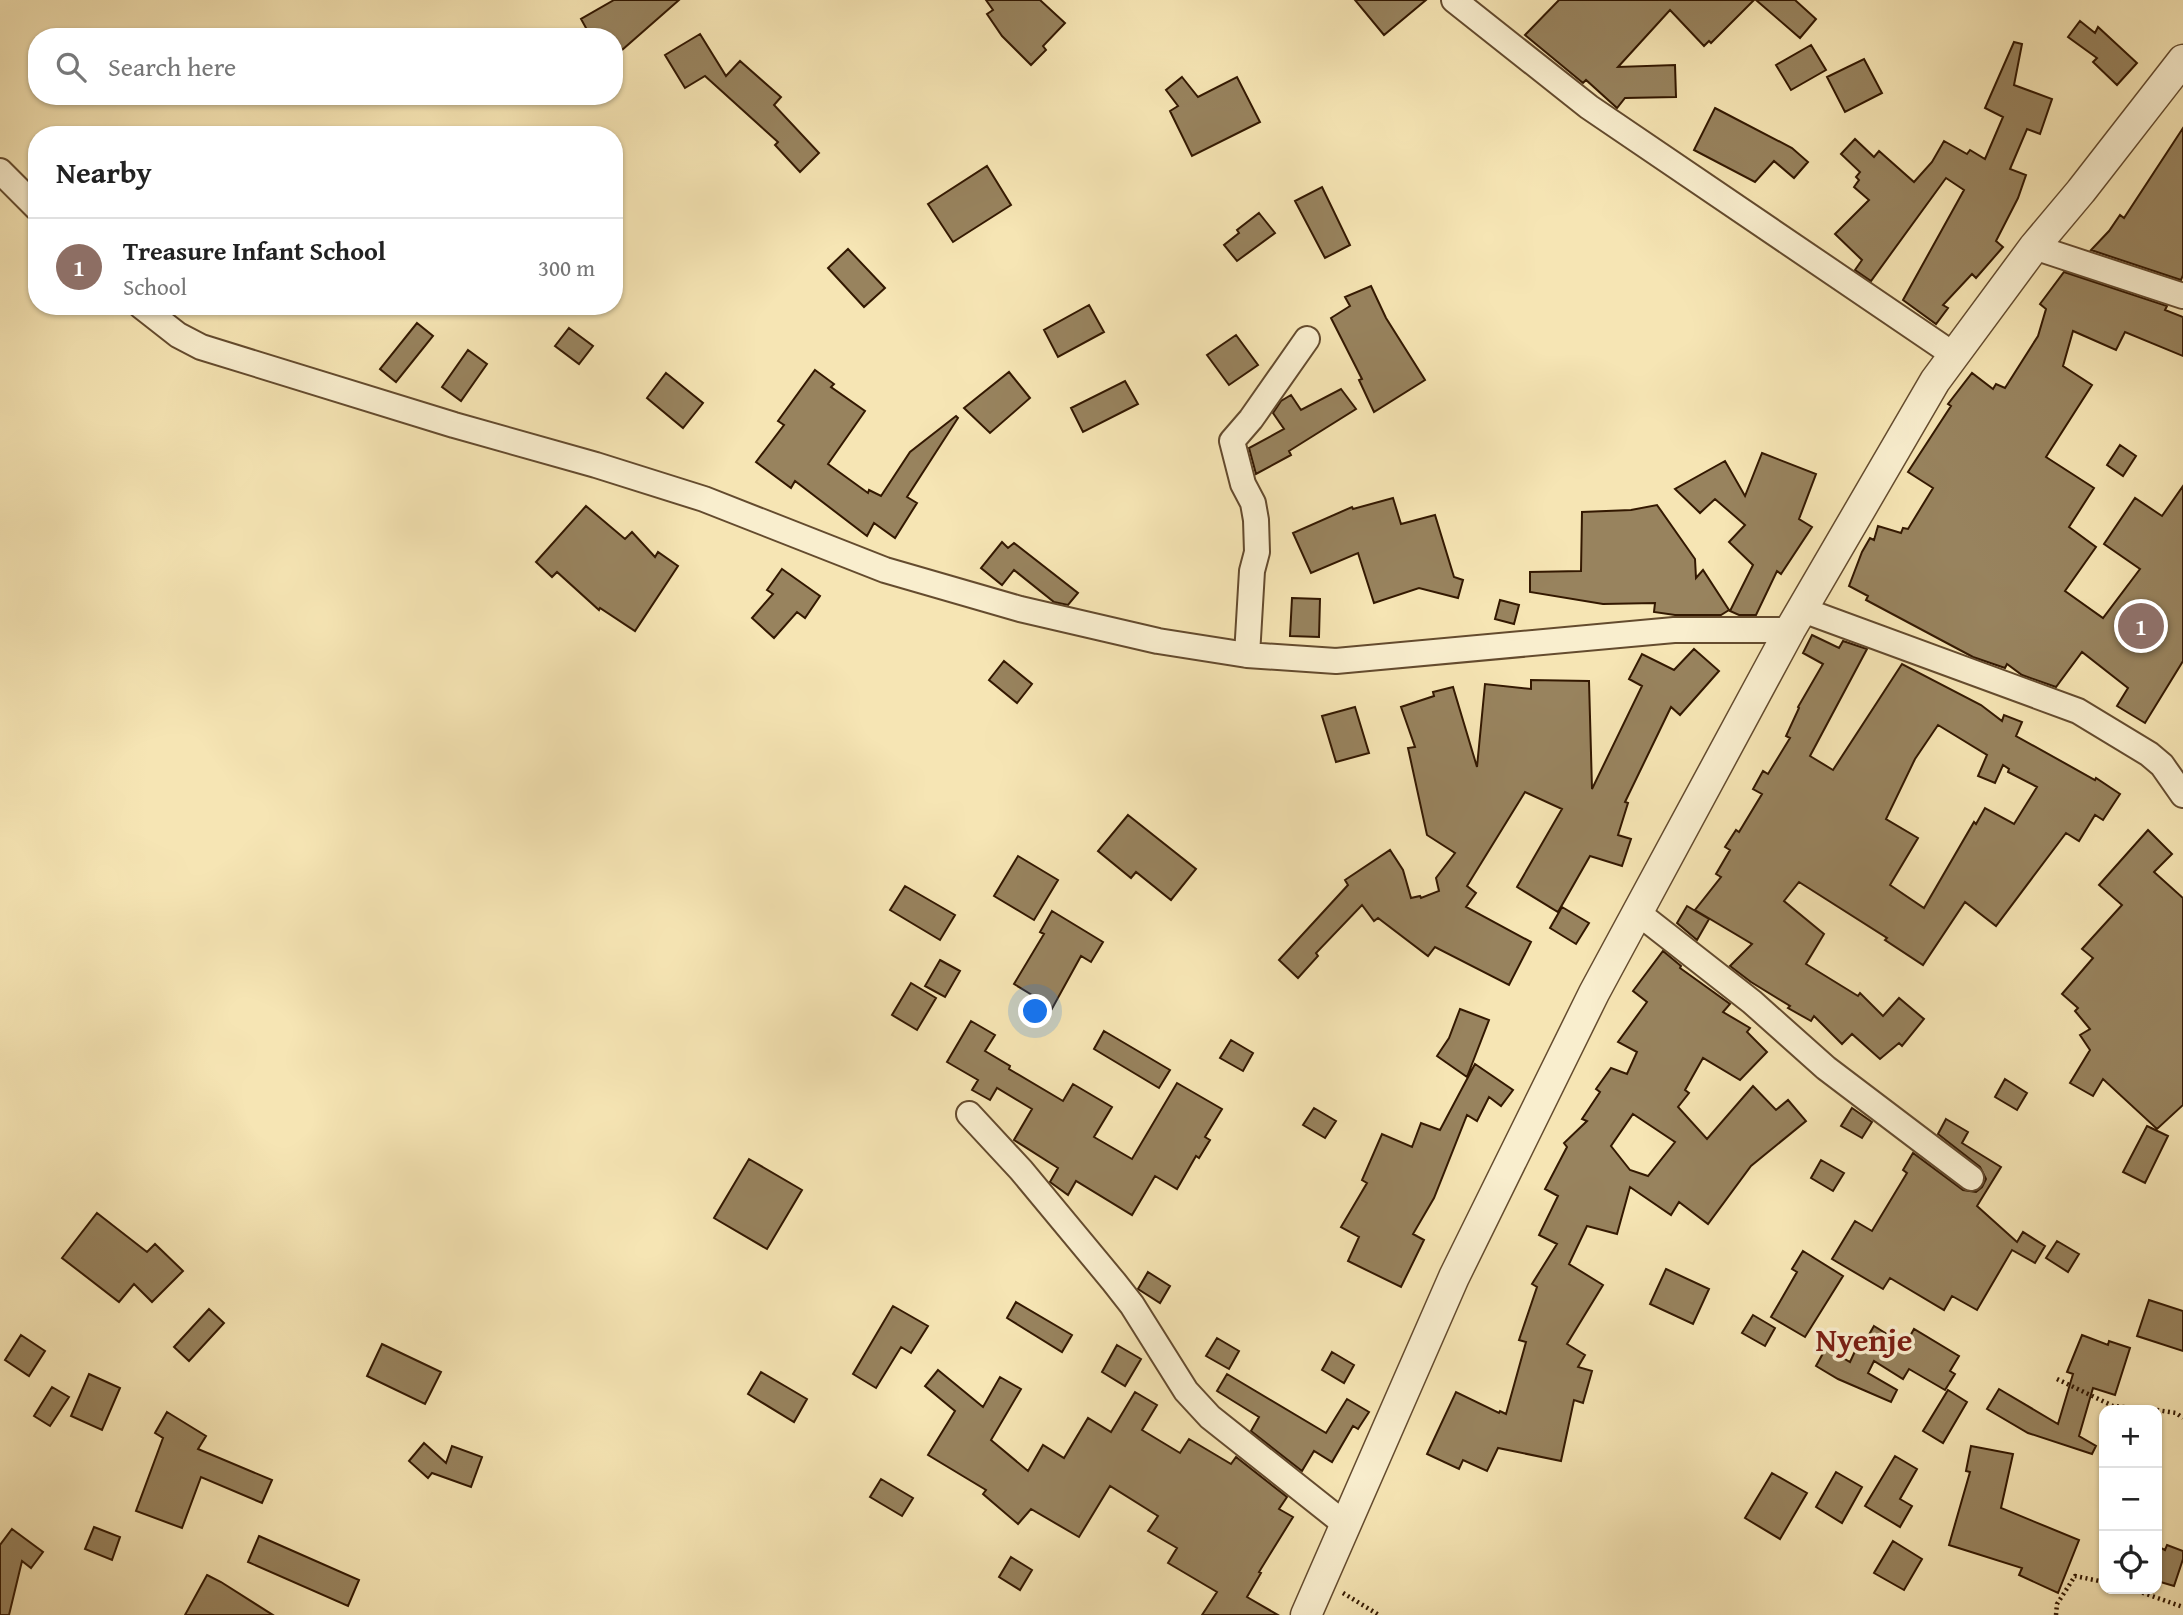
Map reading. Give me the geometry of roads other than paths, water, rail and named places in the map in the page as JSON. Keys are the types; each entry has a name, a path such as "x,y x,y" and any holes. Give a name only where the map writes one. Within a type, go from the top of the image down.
{"street":[{"path":"1454,0 1589,107 1954,355"},
{"path":"1306,1615 1454,1277 1588,1005 1797,620 1935,381 2034,247 2183,60"},
{"path":"0,171 28,199"},
{"path":"2034,247 2183,296"},
{"path":"152,315 178,335 201,347 704,499 885,570 1020,609 1158,641 1247,655 1336,661 1797,620 2078,711 2149,754 2162,765 2183,795"},
{"path":"1247,655 1252,571 1257,552 1256,520 1232,441 1251,419 1307,339"},
{"path":"1637,912 1752,1002 1826,1068 1970,1178"},
{"path":"969,1114 1021,1170 1114,1282 1132,1305 1186,1391 1210,1417 1346,1525"}],"place":[{"name":"Treasure Infant School","path":"2141,626"}],"district":[{"name":"Nyenje","path":"1864,1339"}]}
